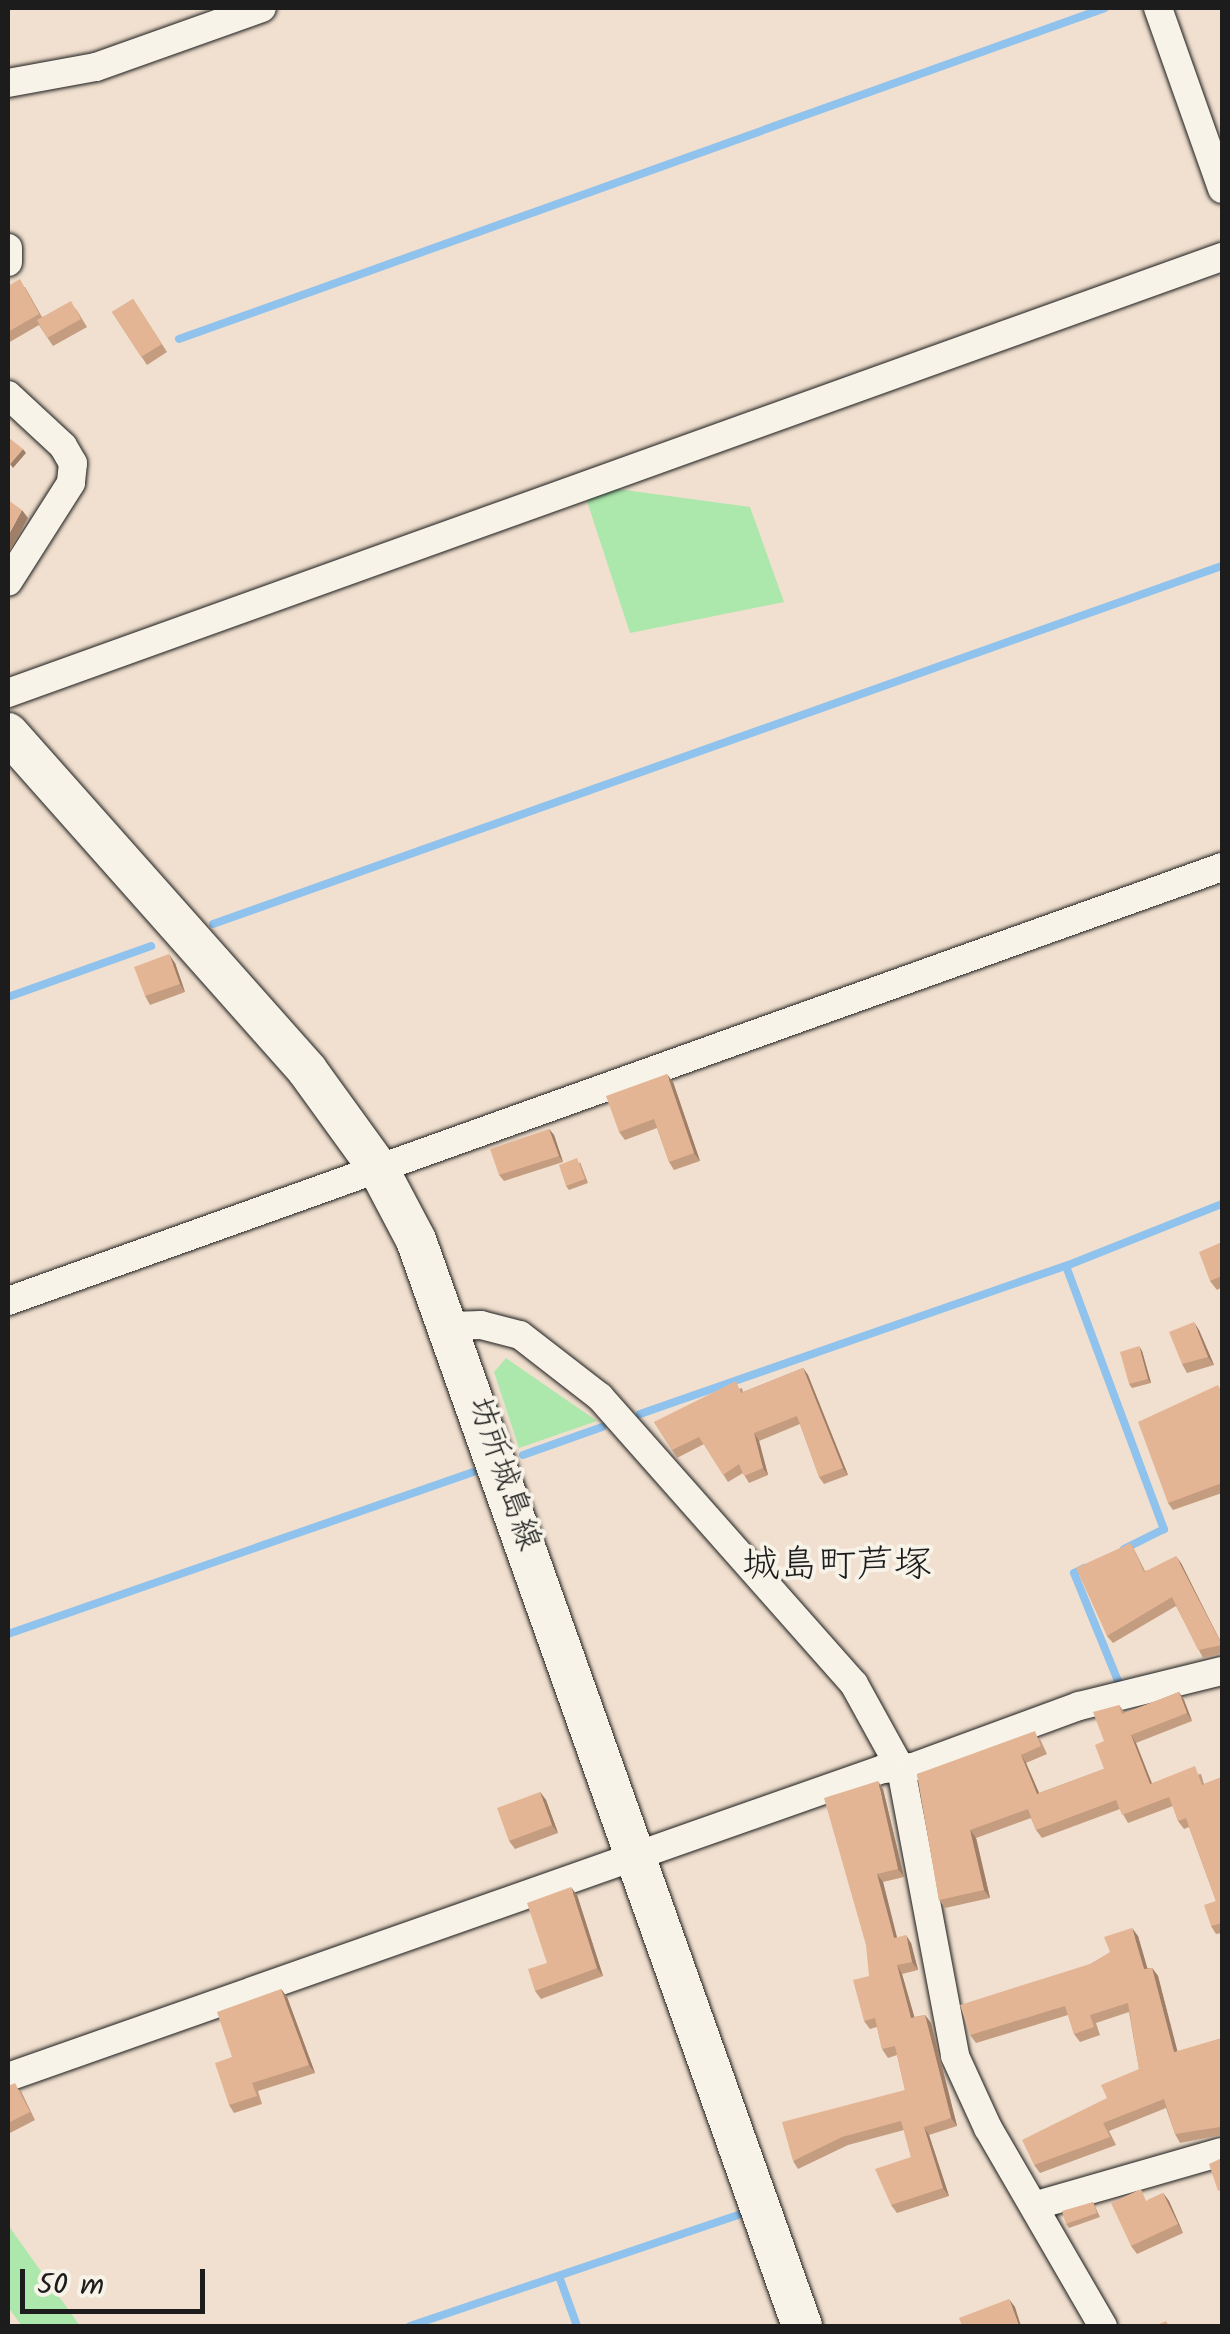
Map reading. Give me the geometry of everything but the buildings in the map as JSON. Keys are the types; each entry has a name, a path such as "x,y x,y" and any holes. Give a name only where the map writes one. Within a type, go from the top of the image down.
{"main road":[{"name":"坊所城島線","path":"8,733 308,1070 378,1168 452,1326 802,2326"}],"street":[{"path":"8,84 96,68 262,8"},
{"path":"1158,8 1222,189"},
{"path":"8,248 8,262"},
{"path":"8,693 1222,258"},
{"path":"8,395 63,446 72,463 71,484 8,582"},
{"path":"8,1301 1222,867"},
{"path":"452,1326 481,1324 520,1336 600,1397 854,1684 901,1768 955,2056 988,2128 1037,2205 1103,2326"},
{"path":"8,2077 883,1768 901,1768 1080,1706 1222,1671"},
{"path":"1037,2205 1222,2152"}],"green space":[{"path":"610,488 750,507 784,602 630,633 586,498"},
{"path":"506,1358 597,1421 519,1448 494,1372"},
{"path":"8,2225 80,2326 22,2326 8,2307"}],"waterway":[{"path":"179,339 1105,8"},
{"path":"213,924 1222,566"},
{"path":"8,997 151,946"},
{"path":"640,1414 1066,1266 1222,1204"},
{"path":"1066,1266 1164,1529 1124,1549"},
{"path":"523,1455 602,1427"},
{"path":"8,1634 473,1472"},
{"path":"1084,1568 1074,1573 1119,1683"},
{"path":"410,2326 740,2214"},
{"path":"559,2276 577,2326"}],"district":[{"name":"城島町芦塚","path":"837,1567"}]}
